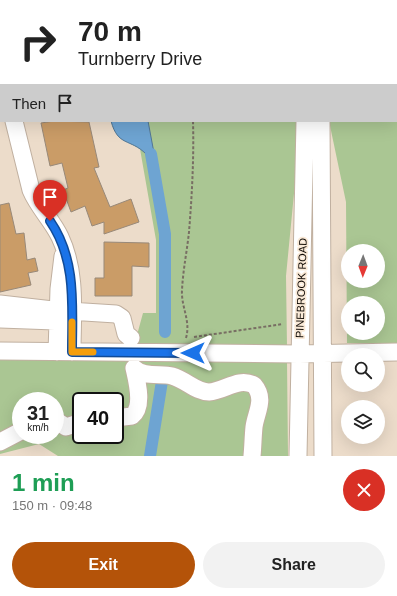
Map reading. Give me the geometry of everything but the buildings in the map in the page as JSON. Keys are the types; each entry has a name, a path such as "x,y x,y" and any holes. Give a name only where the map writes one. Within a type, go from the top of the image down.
{"street":[{"path":"14,122 31,190 59,235 64,250 59,281 65,316 64,352"},
{"name":"PINEBROOK ROAD","path":"298,456 305,122"},
{"name":"PINEBROOK ROAD","path":"321,122 324,353 323,456"},
{"path":"0,304 65,316 123,322 126,334 131,338"},
{"path":"0,320 65,316"},
{"path":"0,351 299,354 397,352"},
{"path":"124,417 132,416 137,409 138,397 134,368 142,373 176,377 197,389 206,391 214,391 240,382 250,383 257,388 260,401 254,426 252,456"},
{"path":"0,442 12,436"}],"path":[{"path":"186,338 189,325 183,305 182,290 189,231 194,151 193,122"}],"green space":[{"path":"111,122 299,122 296,173 286,276 287,347 134,346 143,313 156,313 156,240 140,149 122,139 113,128"},
{"path":"329,122 397,122 397,343 347,343 347,340 385,340 385,296 347,296 347,288 385,288 385,244 346,244 346,202"},
{"path":"0,358 287,361 288,456 58,456 39,444 0,454"}],"water":[{"path":"111,122 148,122 154,153 146,154 135,146 121,139"}],"waterway":[{"path":"151,154 165,234 165,332"},
{"path":"150,456 162,381"}],"slow traffic":[{"path":"72,322 72,352 93,352"}],"route":[{"path":"50,221 62,241 71,276 73,293 72,352 193,353"}]}
